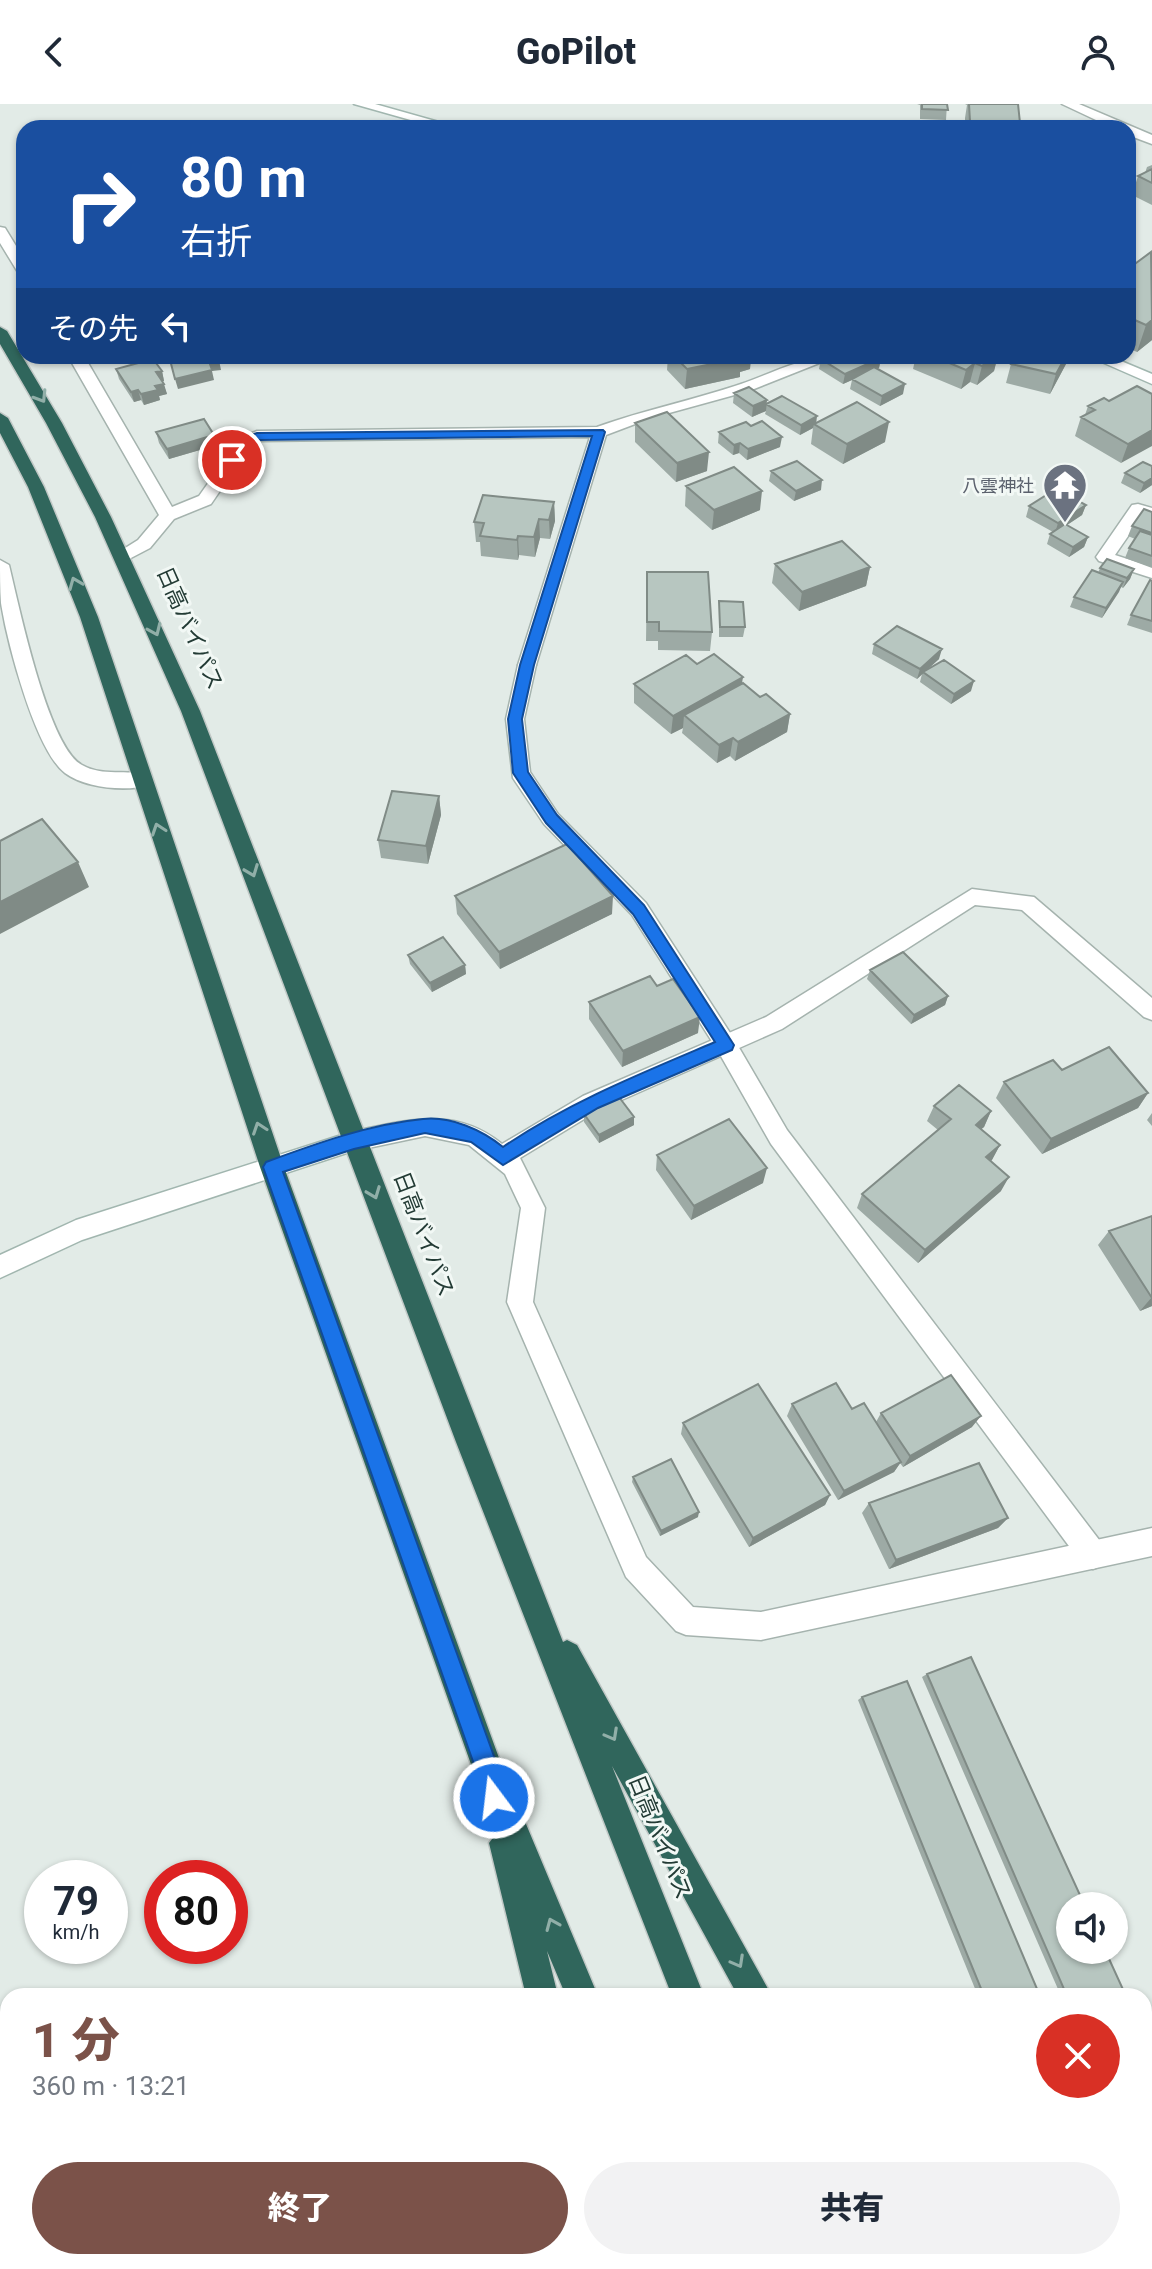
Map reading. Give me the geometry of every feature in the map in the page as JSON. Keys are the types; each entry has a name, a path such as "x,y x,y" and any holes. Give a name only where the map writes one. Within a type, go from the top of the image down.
{"highway":[{"name":"日高バイパス","path":"0,331 16,357"},
{"name":"日高バイパス","path":"21,364 50,411 123,555 192,714 519,1569 685,1988"},
{"path":"0,418 36,487 89,617 272,1167 488,1770 579,1988"},
{"path":"519,1569 752,1988"},
{"path":"488,1770 540,1988"}],"street":[{"path":"360,104 423,120"},
{"path":"1068,104 1105,120"},
{"path":"0,231 16,258"},
{"path":"81,364 168,515"},
{"path":"123,555 144,544 168,515 205,500 246,441 257,436 599,432 645,415 744,388 808,364"},
{"path":"1115,364 1152,379"},
{"path":"599,432 527,665 515,719 520,773 551,819 639,909 796,1160 1093,1555"},
{"path":"1152,514 1138,509 1105,557 1152,573"},
{"path":"0,565 47,732 69,767 94,778 142,780"},
{"path":"503,1157 542,1130 591,1103 774,1023 972,897 1027,903 1152,1011"},
{"path":"0,1267 76,1231 354,1141 425,1126 475,1136 513,1167 533,1208 520,1302 636,1567 686,1621 761,1626 1152,1542"}],"building":[{"path":"922,104 947,104 948,110 922,109"},
{"path":"969,104 1018,104 1020,120 970,120"},
{"path":"1152,169 1152,183 1138,176"},
{"path":"1151,252 1152,320 1146,325 1136,321 1136,263"},
{"path":"134,364 157,364 162,371 156,372 164,384 155,386 158,390 141,394 138,390 131,392 116,369"},
{"path":"171,364 210,364 212,370 175,379"},
{"path":"682,364 712,364 687,369"},
{"path":"829,364 868,364 845,374"},
{"path":"952,364 974,364 966,370"},
{"path":"1011,364 1062,364 1056,374"},
{"path":"874,367 905,384 882,396 852,379"},
{"path":"1137,386 1152,394 1152,430 1128,444 1081,417 1095,410 1088,406 1104,398 1109,401"},
{"path":"749,387 767,400 753,406 734,393"},
{"path":"782,396 817,416 801,425 766,404"},
{"path":"857,402 889,422 847,444 814,424"},
{"path":"667,412 709,452 677,463 635,423"},
{"path":"204,419 214,435 167,449 156,432"},
{"path":"762,421 782,437 748,449 740,443 734,445 719,432 746,422 751,426"},
{"path":"797,461 822,480 796,491 771,471"},
{"path":"1143,462 1152,466 1152,478 1144,483 1125,473"},
{"path":"734,467 762,491 714,510 686,486"},
{"path":"1056,489 1086,505 1058,523 1029,506"},
{"path":"483,495 554,502 549,520 539,519 534,537 518,536 517,540 480,536 484,523 474,522"},
{"path":"1144,509 1152,512 1152,533 1132,526"},
{"path":"1065,524 1088,537 1073,547 1050,534"},
{"path":"1140,531 1152,535 1152,556 1129,548"},
{"path":"842,541 870,567 802,592 775,564"},
{"path":"1107,559 1134,569 1127,578 1100,568"},
{"path":"1092,570 1123,582 1106,608 1074,597"},
{"path":"647,572 708,572 712,632 659,631 659,622 647,622"},
{"path":"1152,581 1152,621 1131,615"},
{"path":"719,601 743,602 745,627 720,627"},
{"path":"897,626 942,649 920,669 874,644"},
{"path":"714,654 743,677 673,716 634,684 686,655 697,664"},
{"path":"944,660 974,681 954,694 923,672"},
{"path":"743,683 760,697 766,694 790,714 738,742 733,738 719,745 684,715"},
{"path":"392,791 439,796 426,846 378,840"},
{"path":"42,819 78,862 0,902 0,841"},
{"path":"567,844 613,896 499,952 455,896"},
{"path":"443,937 465,965 430,983 408,955"},
{"path":"903,952 948,996 914,1015 870,970"},
{"path":"650,976 657,986 673,979 700,1017 623,1051 589,1002"},
{"path":"1109,1047 1148,1093 1051,1139 1004,1082 1053,1060 1062,1070"},
{"path":"959,1085 991,1111 976,1125 1000,1145 986,1157 1009,1177 925,1250 862,1194 951,1119 934,1106"},
{"path":"619,1097 634,1117 599,1135 584,1114"},
{"path":"729,1119 767,1168 694,1206 657,1155"},
{"path":"1152,1216 1152,1298 1109,1231"},
{"path":"951,1375 981,1416 910,1456 881,1413"},
{"path":"836,1383 852,1409 864,1403 901,1462 844,1491 792,1404"},
{"path":"758,1384 830,1495 753,1538 683,1423"},
{"path":"671,1459 699,1512 661,1531 633,1477"},
{"path":"979,1463 1008,1518 896,1560 869,1503"},
{"path":"971,1657 1079,1892 1056,1892 1056,1964 1111,1964 1122,1988 1064,1988 927,1674"},
{"path":"907,1681 1037,1988 981,1988 862,1697"}],"place":[{"name":"八雲神社","path":"1065,524"}],"route":[{"path":"232,460 246,441 257,436 599,432 527,665 515,719 520,773 551,819 639,909 726,1045 591,1103 542,1130 503,1157 475,1136 425,1126 354,1141 272,1167 488,1770 494,1798"}]}
